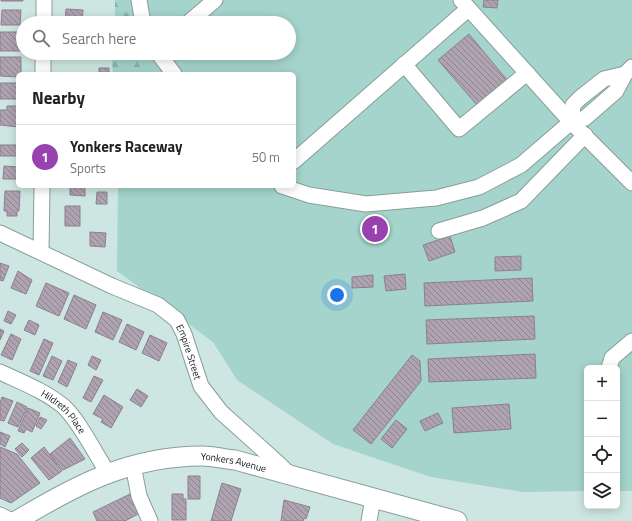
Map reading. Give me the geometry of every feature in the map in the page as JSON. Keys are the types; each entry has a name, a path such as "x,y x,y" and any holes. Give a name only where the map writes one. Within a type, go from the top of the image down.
{"main road":[{"name":"Yonkers Avenue","path":"16,521 66,491 108,473 133,465 166,458 203,456 235,460 288,473 373,498 432,518 457,521"}],"street":[{"path":"44,0 44,16"},
{"path":"139,0 142,16"},
{"path":"196,16 215,0"},
{"path":"296,158 404,64 464,4 572,122 632,183"},
{"path":"43,60 43,72"},
{"path":"163,60 172,72"},
{"path":"404,64 458,129 527,73"},
{"path":"288,188 309,195 366,204 418,201 452,195 479,187 521,165 572,122 573,105 580,98 604,79 628,71"},
{"path":"439,231 483,218 521,201 585,135"},
{"path":"41,251 42,188"},
{"name":"Empire Street","path":"0,233 41,251 112,286 158,305 177,320 184,334 201,386 221,412 280,464 288,473"},
{"path":"610,365 612,358 632,341"},
{"name":"Hildreth Place","path":"0,372 38,389 63,406 71,415 108,473"},
{"path":"133,465 140,496 150,521"},
{"path":"369,521 373,498"},
{"path":"0,515 12,521"}],"green space":[{"path":"115,0 135,0 139,16 115,16"},
{"path":"131,0 632,0 632,491 620,491 620,365 584,365 584,491 523,492 431,477 333,444 237,380 213,342 117,271 118,188 296,188 296,72 155,72 147,60 296,60 296,16 134,16"},
{"path":"112,60 156,60 163,72 113,72"}],"building":[{"path":"23,0 23,1 1,1"},
{"path":"484,0 498,0 497,8 483,7"},
{"path":"66,9 83,10 83,16 66,16"},
{"path":"2,10 21,10 21,16 16,16 16,25 1,25"},
{"path":"0,32 16,32 16,51 0,51"},
{"path":"469,34 507,80 477,105 438,60"},
{"path":"0,57 16,57 16,60 21,60 21,72 16,72 16,77 0,76"},
{"path":"99,68 109,68 109,72 99,72"},
{"path":"0,83 16,83 16,99 0,99"},
{"path":"7,106 16,106 16,127 0,125 0,110 7,110"},
{"path":"0,145 16,145 16,156 0,156"},
{"path":"4,166 16,167 16,179 3,179"},
{"path":"70,188 85,188 85,196 70,195"},
{"path":"5,191 20,191 19,211 17,211 17,216 7,216 7,211 4,211"},
{"path":"97,192 107,192 107,204 96,204"},
{"path":"65,206 80,206 80,226 65,226"},
{"path":"90,232 106,233 105,247 90,246"},
{"path":"450,236 455,252 429,261 423,245"},
{"path":"521,256 521,270 495,271 495,257"},
{"path":"0,263 9,266 3,281 0,280"},
{"path":"18,271 32,280 26,294 11,288"},
{"path":"405,274 406,289 386,291 384,276"},
{"path":"373,275 373,287 352,288 352,277"},
{"path":"532,278 533,301 425,306 424,283"},
{"path":"46,283 69,293 59,316 36,306"},
{"path":"74,295 96,305 86,329 64,319"},
{"path":"8,311 16,315 11,324 4,321"},
{"path":"103,312 122,320 113,340 95,332"},
{"path":"534,316 535,339 427,344 426,320"},
{"path":"29,320 39,325 35,335 24,330"},
{"path":"127,324 144,332 136,350 119,342"},
{"path":"0,329 4,331 0,340"},
{"path":"11,334 21,339 12,360 1,355"},
{"path":"150,335 167,343 159,361 142,353"},
{"path":"44,339 53,343 39,375 30,371"},
{"path":"535,354 536,378 429,382 428,359"},
{"path":"412,355 420,361 421,381 371,444 353,430"},
{"path":"52,356 62,361 53,380 43,376"},
{"path":"92,356 101,360 96,370 88,365"},
{"path":"68,360 77,364 67,387 58,382"},
{"path":"94,376 103,380 91,402 83,398"},
{"path":"137,389 148,396 141,407 130,400"},
{"path":"104,395 123,407 111,428 101,422 103,419 93,414"},
{"path":"2,397 13,401 4,421 0,420 0,403"},
{"path":"17,402 27,407 18,427 8,423"},
{"path":"509,404 511,429 454,433 452,408"},
{"path":"28,408 40,413 32,432 26,429 24,433 18,431"},
{"path":"438,413 443,423 425,431 420,421"},
{"path":"40,417 47,420 41,429 36,426"},
{"path":"396,420 407,429 392,448 381,439"},
{"path":"0,432 10,436 5,447 0,444"},
{"path":"70,438 85,459 63,470 50,454"},
{"path":"22,443 29,450 22,457 15,449"},
{"path":"0,447 17,454 40,483 11,503 0,498"},
{"path":"44,447 62,471 49,480 31,458"},
{"path":"188,476 200,476 200,499 188,499"},
{"path":"222,483 241,489 231,521 211,521"},
{"path":"130,494 138,514 125,521 97,521 93,512"},
{"path":"172,494 183,494 183,499 186,499 186,520 172,520"},
{"path":"284,500 310,507 306,519 304,518 303,521 281,521"}],"place":[{"name":"Yonkers Raceway","path":"375,229"}]}
